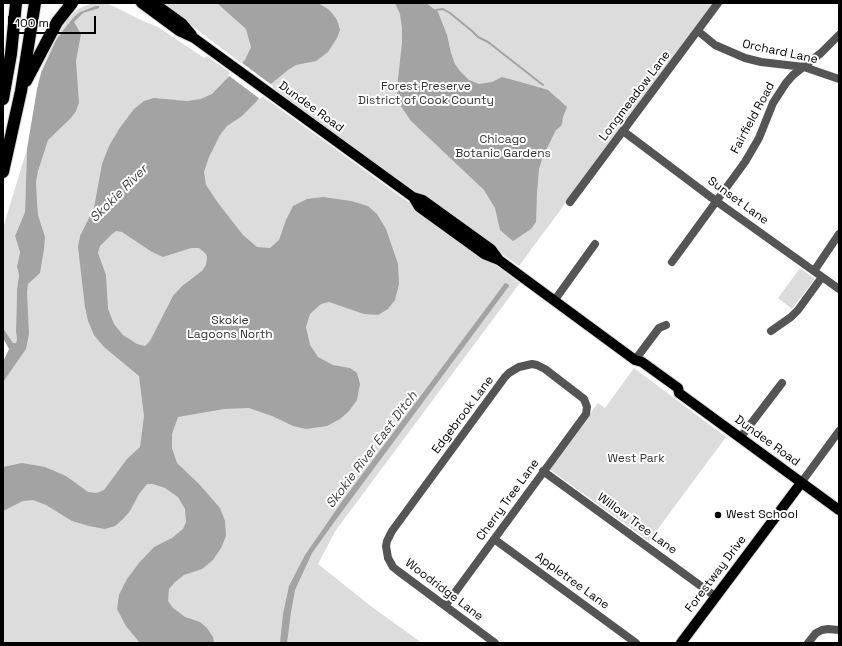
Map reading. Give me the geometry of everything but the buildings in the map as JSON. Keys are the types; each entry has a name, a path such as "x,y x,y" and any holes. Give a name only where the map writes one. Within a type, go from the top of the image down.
{"highway":[{"path":"9,3 11,54"},
{"path":"3,99 11,54 16,3"},
{"path":"3,172 21,91 35,3"},
{"path":"21,91 57,22 72,3"}],"main road":[{"name":"Dundee Road","path":"141,3 179,31 194,38 413,197 419,207 484,254 499,260 635,360 642,362 678,388 679,393 839,510"},
{"name":"Dundee Road","path":"154,3 182,24 194,38"},
{"name":"Forestway Drive","path":"681,643 801,482"}],"street":[{"name":"Longmeadow Lane","path":"570,202 718,3"},
{"name":"Orchard Lane","path":"698,31 715,45 745,58 762,62 804,67 839,80"},
{"name":"Fairfield Road","path":"672,262 745,162 759,138 779,92 793,75 839,35"},
{"name":"Sunset Lane","path":"623,131 716,201 839,289"},
{"path":"814,271 839,234"},
{"path":"554,301 595,244"},
{"path":"771,331 795,314 822,277"},
{"path":"635,360 659,328 666,325"},
{"name":"Edgebrook Lane","path":"386,552 386,541 392,530 505,378 514,370 527,365 537,365 584,399 587,407"},
{"path":"740,438 782,383"},
{"name":"Cherry Tree Lane","path":"445,606 586,414 587,407"},
{"path":"801,482 839,431"},
{"name":"Willow Tree Lane","path":"543,471 716,597"},
{"name":"Appletree Lane","path":"494,539 636,643"},
{"name":"Woodridge Lane","path":"386,552 393,567 495,643"},
{"path":"808,643 816,633 822,630 839,630"}],"green space":[{"name":"Skokie Lagoons North","path":"92,3 105,3 113,6 158,27 204,58 207,56 520,283 336,530 318,564 372,607 422,643 3,643 3,376 16,358 31,207 60,39 82,12 98,6 80,12 65,28 56,40 41,73 41,71 54,42 67,20 78,9"},
{"name":"Forest Preserve District of Cook County","path":"162,3 713,3 519,266 317,121"},
{"path":"27,149 25,212 15,236 20,252 17,267 19,275 17,289 17,339 16,343 13,343 3,328 3,228"},
{"path":"800,268 815,279 792,309 778,298"},
{"name":"West Park","path":"634,368 726,437 649,541 549,469 598,403 605,408"}],"water":[{"name":"Skokie River","path":"217,3 318,3 332,13 337,20 340,30 328,52 316,61 296,65 288,70 266,88 256,102 242,116 227,126 220,135 209,157 204,172 206,185 243,235 257,247 270,248 279,240 293,206 307,199 323,197 351,201 368,206 377,214 386,229 398,264 399,284 395,300 388,309 378,315 364,314 329,302 321,304 310,314 306,327 310,345 318,357 333,365 350,368 357,373 360,384 357,400 349,411 340,419 327,426 306,429 293,426 272,416 249,408 224,409 178,417 172,434 172,448 177,463 200,485 220,508 225,521 226,536 221,548 213,560 202,569 184,575 175,582 169,589 168,601 173,608 185,617 200,622 207,628 213,637 214,643 140,643 126,626 117,609 119,595 127,579 154,547 172,538 183,529 186,522 185,509 178,497 165,488 153,484 147,484 139,494 130,511 123,519 115,526 105,529 72,521 46,505 33,500 23,501 3,511 3,467 22,463 45,467 66,476 88,492 97,493 104,490 127,459 140,447 144,416 139,376 104,347 94,335 88,321 78,247 80,236 94,208 102,164 109,146 119,129 134,109 144,101 154,98 187,101 201,99 212,94 245,60 251,47 246,29","holes":["116,231 122,232 152,252 163,257 191,248 199,248 206,254 207,258 206,265 202,271 182,286 173,296 150,341 145,346 137,344 123,335 114,324 108,309 106,275 98,253 100,246 112,234"]},
{"path":"395,3 426,3 438,12 447,35 455,64 469,80 479,84 492,82 502,77 524,83 548,90 567,107 562,124 556,130 543,156 539,169 536,222 531,229 513,241 500,230 495,208 484,190 411,121 400,105 397,96 397,88 402,43 402,28 400,14"},
{"path":"99,6 99,8 83,13 74,22 81,34 76,61 79,103 71,118 48,140 38,171 36,182 37,203 38,215 45,237 44,249 40,273 28,284 29,334 26,349 3,382 3,362 9,349 3,338 3,328 13,343 16,343 17,339 17,289 19,275 17,267 20,252 15,236 25,212 27,149 37,89 41,73 56,40 74,17 80,12"},
{"path":"505,283 509,286 312,553 295,590 287,643 280,643 283,614 289,586 305,555 343,500"}],"pier":[{"path":"241,62 273,86 260,99 228,75"}],"waterway":[{"path":"436,10 443,9 450,13 478,37 488,42 543,85"}],"place":[{"name":"West School","path":"718,515"}],"park label":[{"name":"Chicago Botanic Gardens","path":"503,147"}],"water label":[{"name":"Skokie River East Ditch","path":"372,450"}]}
